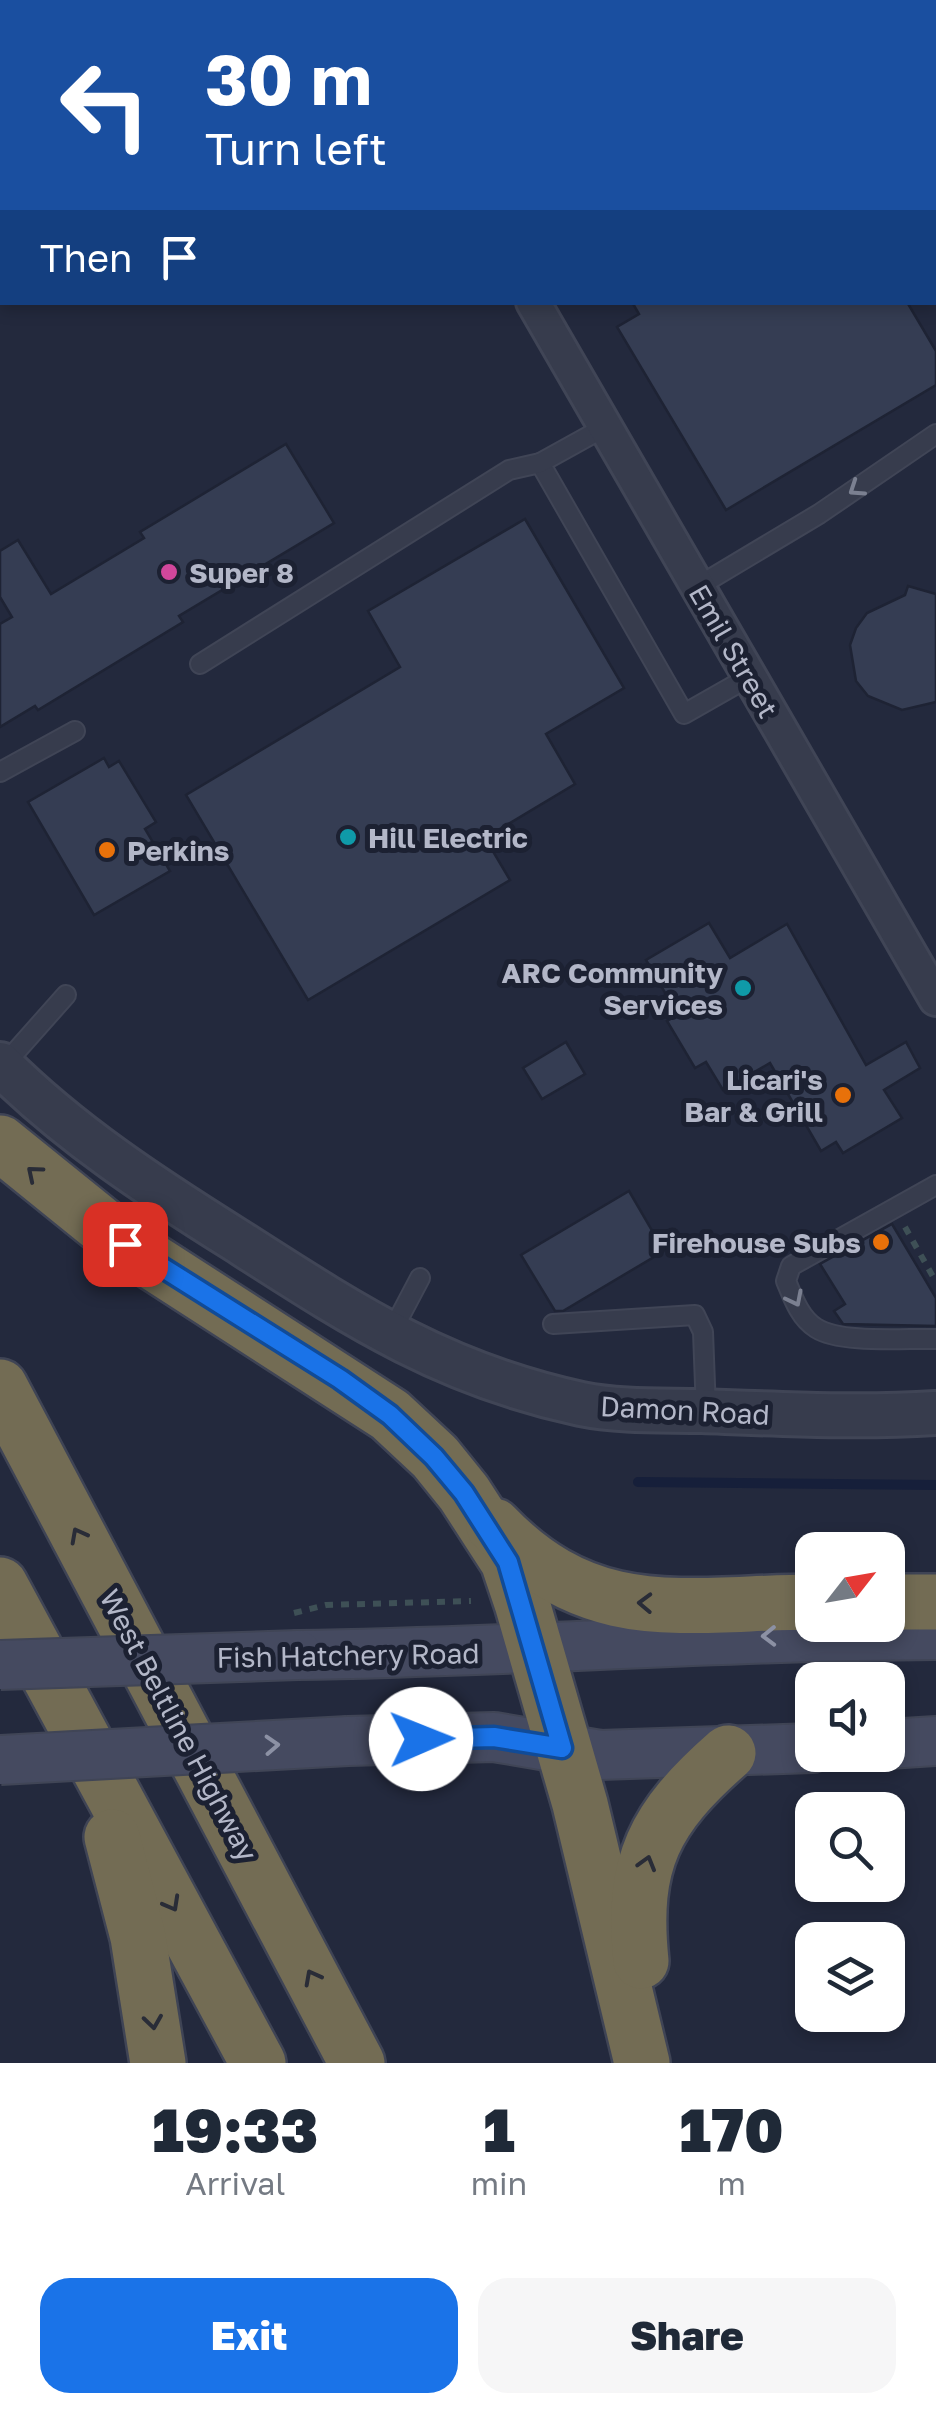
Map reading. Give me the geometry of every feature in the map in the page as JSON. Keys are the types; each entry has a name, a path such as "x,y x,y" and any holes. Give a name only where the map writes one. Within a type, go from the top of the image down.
{"highway":[{"path":"0,1143 125,1244 390,1415 434,1457 497,1530 542,1568 599,1596 642,1604 795,1602"},
{"name":"West Beltline Highway","path":"0,1386 358,2063"},
{"path":"464,1493 508,1562 580,1804 642,2063"},
{"path":"0,1584 258,2063"},
{"path":"905,1602 936,1602"},
{"path":"658,2063 637,1905 646,1862 658,1830 672,1810 694,1783 728,1753"},
{"path":"92,1757 138,1937 158,2063"}],"main road":[{"name":"Fish Hatchery Road","path":"0,1665 288,1636 533,1650 762,1636 936,1635"},
{"path":"0,1760 494,1737 600,1755 795,1749"},
{"path":"905,1743 936,1741"}],"street":[{"name":"Emil Street","path":"535,305 936,999"},
{"name":"Damon Road","path":"1,1066 69,1127 135,1174 389,1336 441,1362 520,1389 586,1405 706,1412 936,1414"}],"lane":[{"path":"200,664 509,470 540,463 605,426"},
{"path":"697,587 818,514 936,434"},
{"path":"540,463 684,714 749,677"},
{"path":"0,772 75,731"},
{"path":"1,1066 66,996"},
{"path":"936,1185 791,1266 786,1281 794,1302 817,1329 845,1336 936,1339"},
{"path":"389,1336 420,1278"},
{"path":"553,1324 696,1314 705,1349 706,1412"}],"path":[{"path":"894,1208 936,1282"},
{"path":"288,1636 326,1605 471,1601"}],"building":[{"path":"634,305 909,305 936,351 936,385 726,510 617,327 639,314"},
{"name":"Super 8","path":"286,444 334,523 179,616 183,622 38,710 35,706 0,727 0,624 12,617 0,597 0,551 18,540 51,594 144,538 140,532"},
{"path":"525,519 624,688 546,734 575,784 485,838 510,880 308,1000 186,795 400,667 368,611"},
{"path":"908,586 936,594 936,702 902,710 868,696 856,681 850,645 867,613 905,595"},
{"name":"Perkins","path":"104,758 109,767 119,761 156,822 145,829 170,871 94,915 28,802"},
{"name":"ARC Community Services","path":"709,923 730,958 787,924 866,1065 906,1042 920,1068 884,1090 902,1118 843,1153 836,1142 821,1151 770,1063 723,1090 706,1062 695,1068 667,1021 678,1015 646,960"},
{"path":"566,1042 585,1074 542,1099 523,1068"},
{"path":"629,1191 664,1251 563,1311 555,1311 521,1255"},
{"path":"892,1224 936,1298 936,1326 843,1324 834,1311 845,1304 820,1264"}],"waterway":[{"path":"638,1482 936,1485"}],"place":[{"name":"Super 8","path":"169,572"},
{"name":"Hill Electric","path":"348,837"},
{"name":"Perkins","path":"107,850"},
{"name":"ARC Community Services","path":"743,988"},
{"name":"Licari's Bar & Grill","path":"843,1095"},
{"name":"Firehouse Subs","path":"881,1242"}],"route":[{"path":"125,1244 340,1379 390,1415 434,1457 488,1528 508,1562 522,1603 562,1748 494,1737 421,1739"}]}
